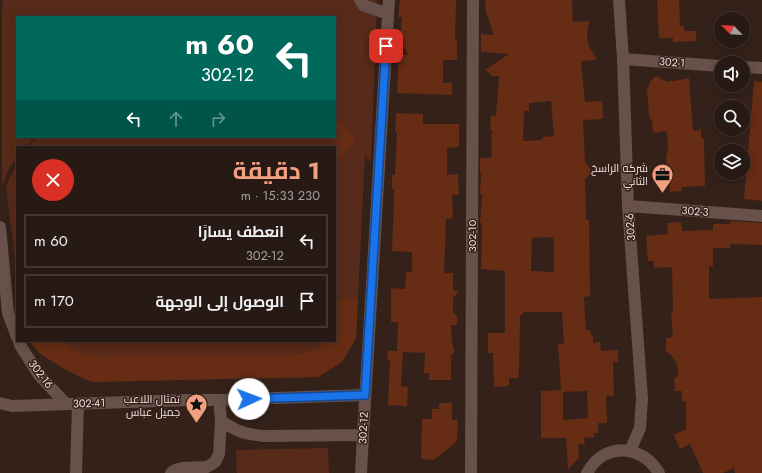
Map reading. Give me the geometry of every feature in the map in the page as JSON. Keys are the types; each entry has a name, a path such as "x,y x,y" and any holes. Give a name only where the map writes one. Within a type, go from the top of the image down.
{"street":[{"path":"360,0 364,5 388,14"},
{"name":"302-12","path":"361,473 362,435 389,0"},
{"name":"302-10","path":"471,473 473,0"},
{"name":"302-6","path":"619,0 623,59 628,206 642,399 640,428 630,451"},
{"name":"302-1","path":"623,59 714,66"},
{"path":"750,67 762,68"},
{"name":"302-3","path":"628,206 762,216"},
{"path":"0,228 8,313 16,334"},
{"name":"302-16","path":"18,342 40,375 66,404"},
{"name":"302-41","path":"0,403 12,406 365,395"},
{"path":"171,473 182,468 207,467 215,462 218,454 221,420 220,400"},
{"path":"76,473 78,404"},
{"path":"221,420 234,429 249,435 362,435"},
{"path":"587,473 593,463 604,455 617,451 630,451 642,455 651,462 659,473"}],"shaded area":[{"path":"3,0 377,0 371,162 365,155 356,338 342,362 318,377 92,382 66,370 39,353 31,342 336,342 336,146 30,146 36,138 336,138 336,16 16,16 16,138 35,138 27,146 16,146 16,159 9,169 2,186"},
{"path":"16,166 16,267 6,186"},
{"path":"328,448 329,473 237,473 236,450"}],"building":[{"path":"400,0 456,0 455,40 457,40 457,60 443,60 443,83 452,83 452,95 397,93 399,55 408,55 400,39 402,17 398,17"},
{"path":"486,0 572,0 573,22 589,21 587,35 588,44 597,60 581,61 585,102 602,101 603,119 583,120 585,162 590,168 589,176 585,179 586,220 589,220 590,296 584,297 586,330 590,330 591,335 593,335 593,343 600,342 601,351 618,350 618,362 613,362 614,396 606,396 607,423 598,423 598,433 594,433 594,437 584,438 585,444 578,444 579,458 568,469 566,438 541,438 541,391 561,390 558,344 564,344 562,312 523,312 523,315 520,315 519,378 509,378 509,386 494,387 493,353 488,353 488,333 505,333 505,271 481,269 482,223 480,223 482,194 480,194 480,158 491,158 491,115 496,116 499,76 491,76 491,74 485,70 509,54 481,52 481,34 494,35 485,9","holes":["551,101 554,136 543,137 542,140 523,141 524,111 529,111 529,103","553,237 554,272 531,271 532,238","587,391 588,418 563,420 563,392"]},
{"path":"657,0 679,0 680,26 684,26 684,31 696,31 696,41 673,42 673,38 659,38"},
{"path":"655,76 668,82 689,78 693,131 701,130 701,137 704,140 705,186 681,187 682,191 670,192 666,154 668,153 667,131 653,133 652,121 649,117 647,90 650,82"},
{"path":"754,81 762,82 762,201 744,199 746,180 750,180 750,144 749,144"},
{"path":"396,113 423,114 423,124 459,124 459,147 447,148 447,175 458,174 459,195 452,195 453,218 446,219 444,273 453,273 453,290 459,292 453,298 453,313 457,315 457,325 451,325 454,353 451,356 451,380 429,380 429,373 424,373 425,353 403,352 401,386 408,387 407,406 388,405 390,361 387,359 388,351 397,351 398,322 391,322 391,288 405,289 406,272 412,272 412,252 392,251 394,189 392,189 392,175 395,175 397,132 395,131"},
{"path":"336,117 356,141 336,162"},
{"path":"731,221 762,223 762,245 730,244 730,248 713,248 713,266 709,266 709,299 762,297 762,473 735,473 734,468 723,473 703,473 690,444 680,449 674,435 686,429 686,401 682,401 682,391 675,391 674,379 678,376 678,368 674,359 666,351 666,338 673,337 671,313 673,313 672,267 654,268 654,261 648,261 646,236 668,234 667,223 681,222 682,231 713,230 713,224 730,224"},
{"path":"340,298 358,299 356,338 342,362 318,377 92,382 66,370 39,353 31,342 63,342 72,349 94,356 299,355 318,349 325,342 336,342 336,322"},
{"path":"439,403 452,403 452,420 458,420 457,441 434,460 421,459 422,419 432,419 432,409 439,409"}],"place":[{"name":"شركه الراسخ الثاني","path":"663,194"},
{"name":"تمثال اللاعب جميل عباس","path":"196,424"}],"route":[{"path":"249,399 365,395 386,46"}]}
